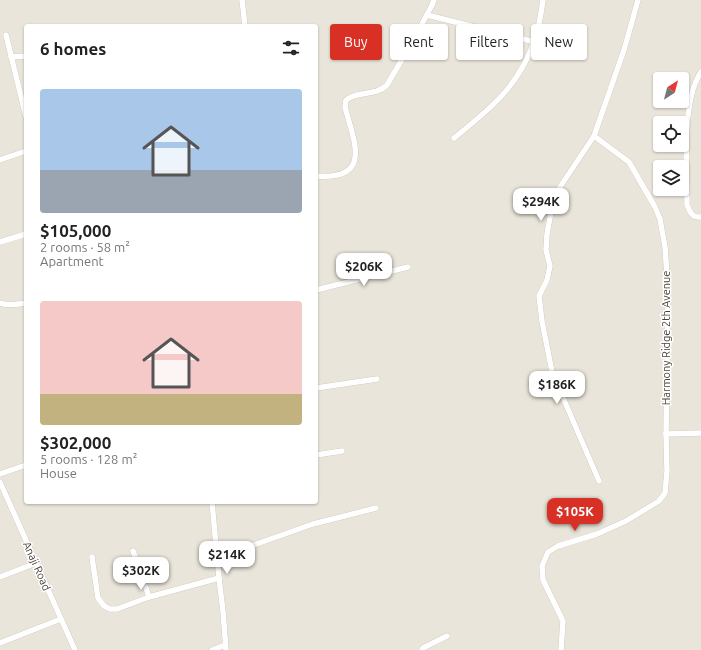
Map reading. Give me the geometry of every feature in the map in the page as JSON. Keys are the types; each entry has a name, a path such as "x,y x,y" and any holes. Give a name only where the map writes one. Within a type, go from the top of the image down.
{"street":[{"path":"242,0 244,24"},
{"path":"318,176 328,177 347,172 355,164 356,153 345,106 346,100 352,95 376,92 387,85 434,0"},
{"path":"538,24 543,0"},
{"path":"599,481 552,372 542,321 539,296 547,280 550,266 546,250 547,234 554,196 594,136 624,50 638,0"},
{"path":"427,15 531,41"},
{"path":"6,35 24,109"},
{"path":"454,138 488,111 516,80 531,50"},
{"path":"11,57 24,56"},
{"path":"701,72 694,85 686,129 686,144 687,205 691,214 701,217"},
{"name":"Harmony Ridge 2th Avenue","path":"561,650 563,621 543,580 542,566 548,552 558,546 597,534 626,520 659,501 665,493 667,471 666,434 668,290 665,247 660,219 630,162 594,136"},
{"path":"0,160 24,152"},
{"path":"0,242 24,235"},
{"path":"318,290 408,267"},
{"path":"0,303 17,305 24,303"},
{"path":"318,388 377,379"},
{"path":"666,434 701,433"},
{"path":"318,455 342,451"},
{"path":"0,474 24,466"},
{"name":"Anaji Road","path":"0,482 75,650"},
{"path":"212,504 219,578 224,611 225,647 212,650"},
{"path":"217,558 313,524 376,508"},
{"path":"133,551 149,598"},
{"path":"92,557 98,598 104,606 110,609 117,609 149,598 219,578"},
{"path":"0,577 36,563"},
{"path":"0,643 61,619"},
{"path":"422,650 423,648 447,636"}],"shaded area":[{"path":"0,0 701,0 701,650 0,650"}]}
